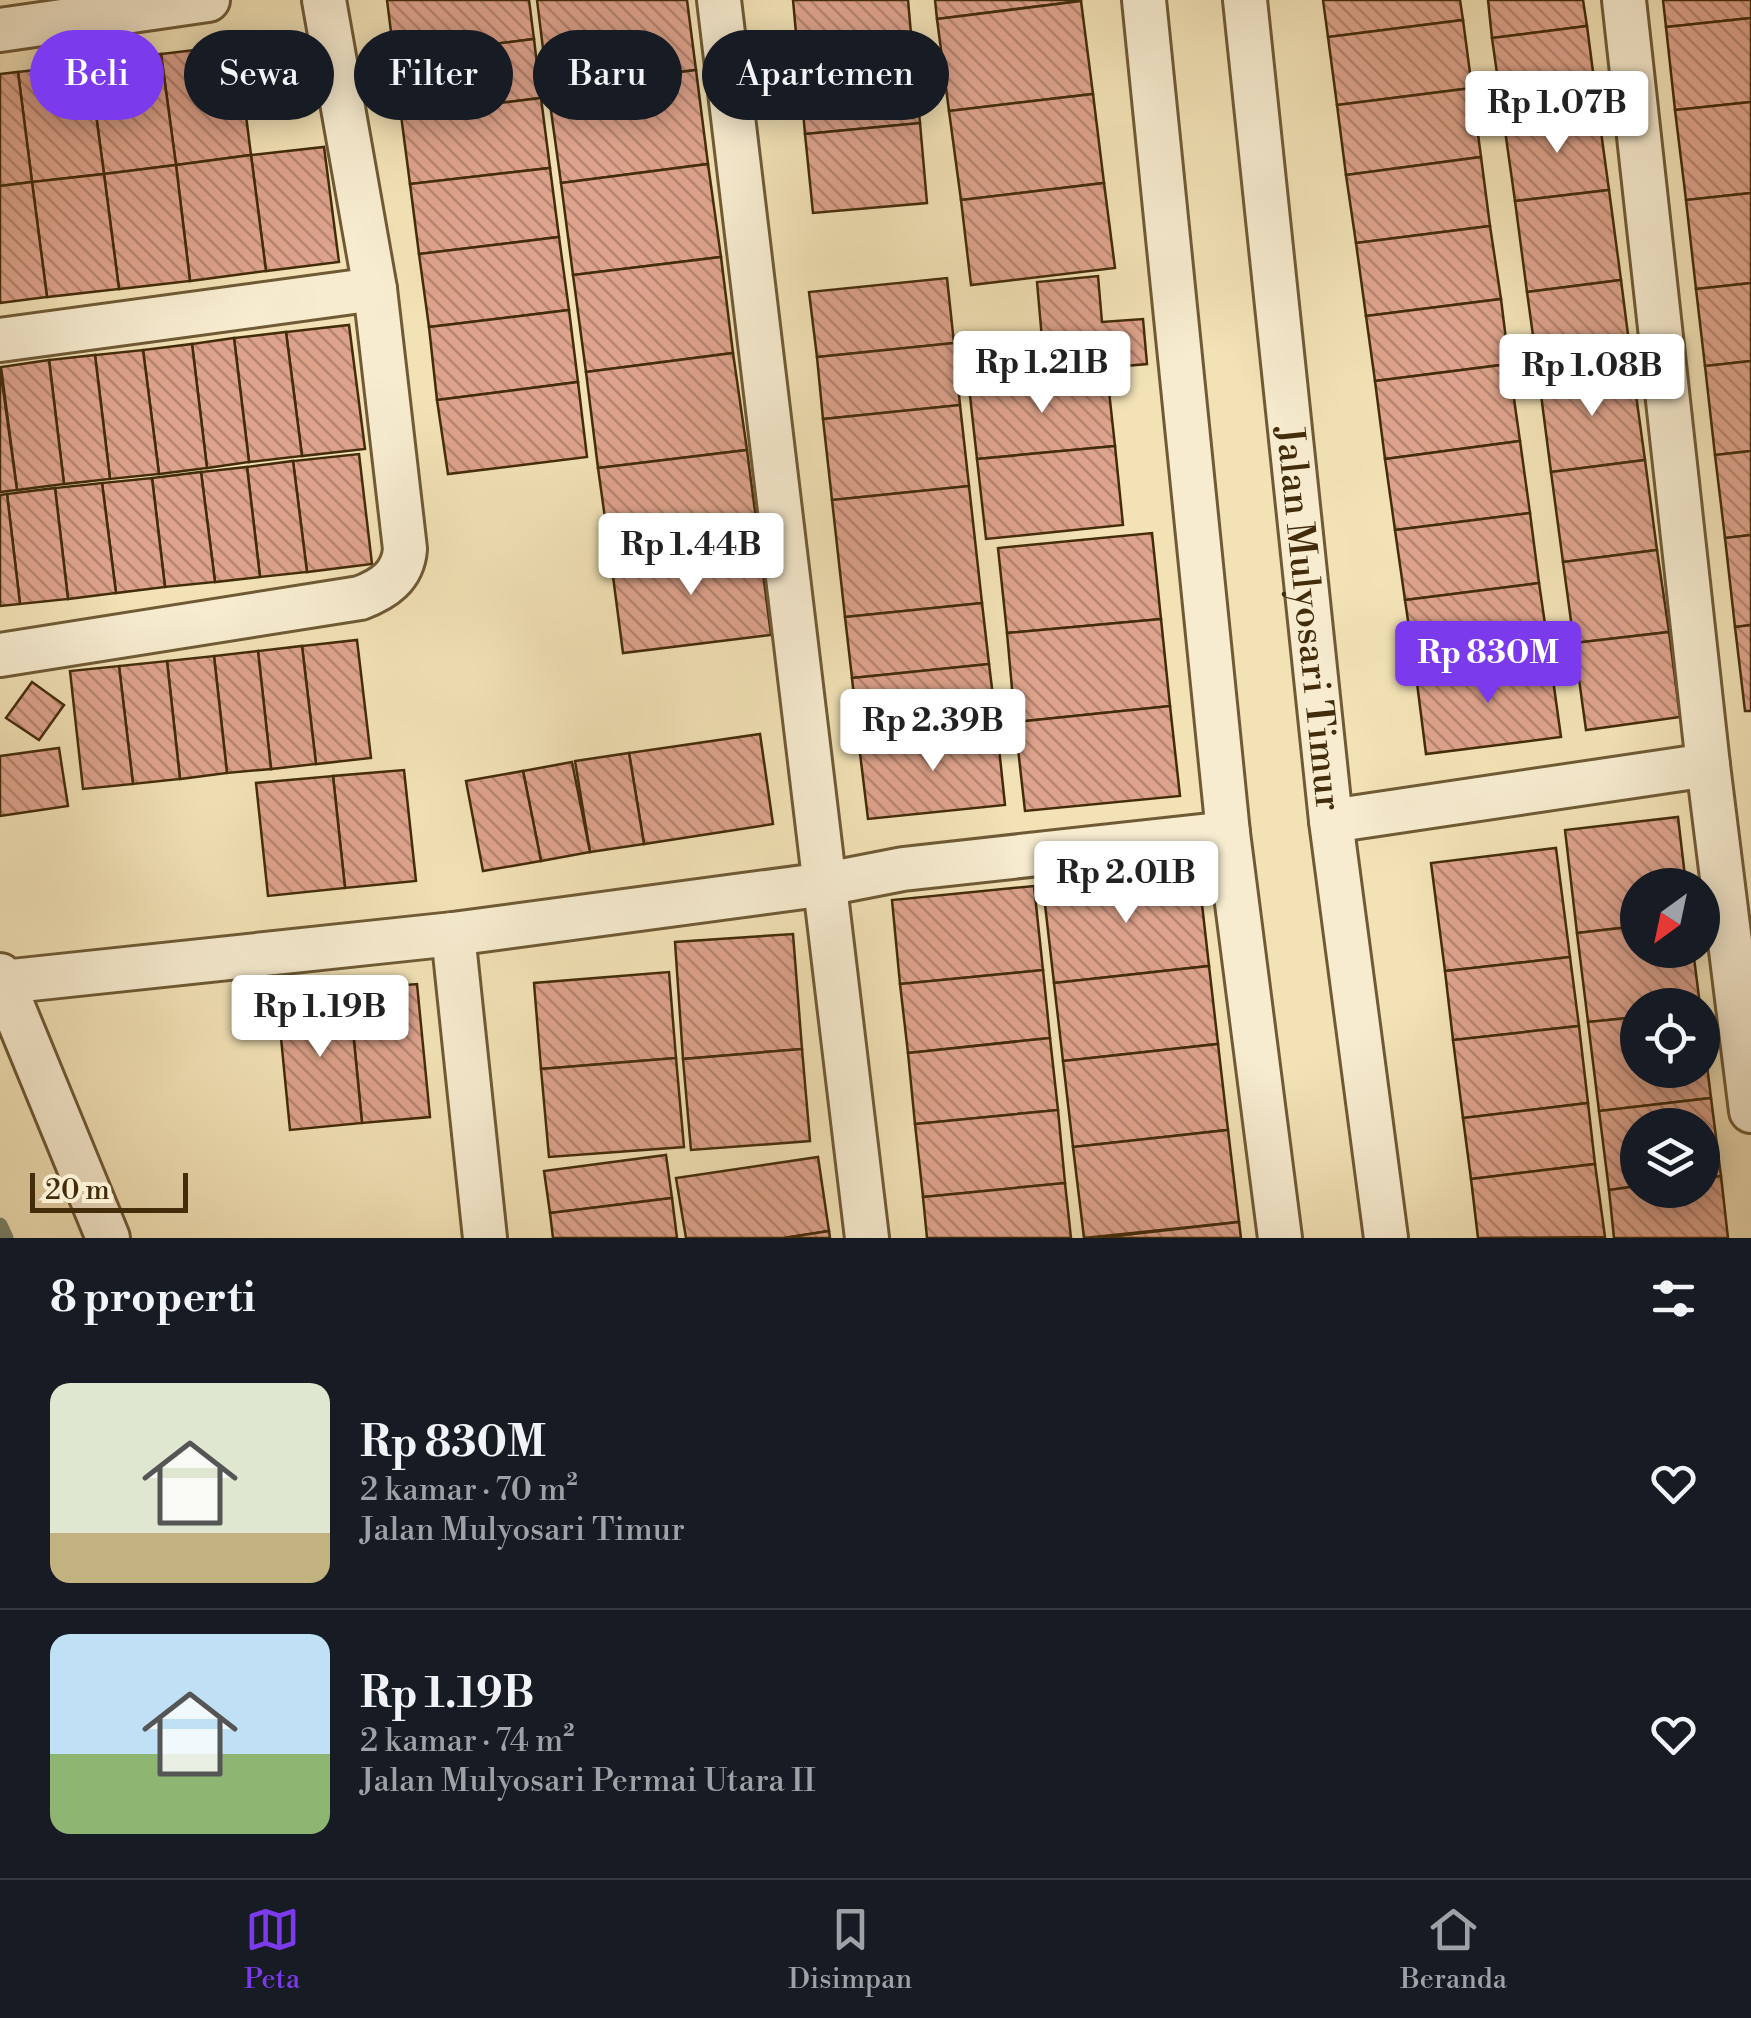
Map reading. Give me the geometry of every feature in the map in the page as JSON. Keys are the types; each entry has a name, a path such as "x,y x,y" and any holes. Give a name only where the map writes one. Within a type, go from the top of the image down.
{"street":[{"path":"0,30 208,0"},
{"path":"0,654 360,598 396,576 404,564 375,289 324,0"},
{"path":"718,0 867,1238"},
{"path":"1144,0 1228,832 1280,1238"},
{"name":"Jalan Mulyosari Timur","path":"1245,0 1332,821 1386,1238"},
{"path":"1624,0 1708,765 1751,1111"},
{"path":"0,340 375,289"},
{"path":"1332,821 1708,765"},
{"path":"108,1238 2,978 453,934 826,884 903,869 1228,832"},
{"path":"453,934 485,1238"}],"building":[{"path":"387,0 529,0 533,39 513,42 513,30 391,30"},
{"path":"537,0 687,0 696,70 682,72 682,30 541,30"},
{"path":"793,0 908,0 911,30 796,30"},
{"path":"935,0 1081,0 1081,1 937,19"},
{"path":"1323,0 1460,0 1463,20 1328,37"},
{"path":"1488,0 1583,0 1587,26 1492,38"},
{"path":"1663,0 1751,0 1751,18 1666,27"},
{"path":"1081,1 1093,94 949,111 949,30 938,30 937,19"},
{"path":"1751,18 1751,102 1675,110 1666,27"},
{"path":"1463,20 1472,88 1337,105 1328,37"},
{"path":"1587,26 1598,110 1504,123 1492,38"},
{"path":"533,39 533,99 513,101 513,42"},
{"path":"184,51 184,120 247,120 251,155 176,165 164,54"},
{"path":"30,70 30,120 97,120 104,174 32,182 18,72"},
{"path":"696,70 708,164 561,183 552,120 682,120 682,72"},
{"path":"18,72 32,182 0,186 0,74"},
{"path":"164,76 176,165 104,174 97,120 164,120"},
{"path":"1472,88 1481,157 1346,175 1337,105"},
{"path":"1093,94 1104,183 961,200 949,111"},
{"path":"533,99 533,120 544,120 550,168 410,184 402,120 513,120 513,101"},
{"path":"1751,102 1751,193 1686,200 1675,110"},
{"path":"1598,110 1609,190 1515,201 1504,123"},
{"path":"804,120 920,120 920,123 805,134"},
{"path":"920,123 927,203 813,213 805,134"},
{"path":"324,147 339,262 266,271 251,155"},
{"path":"251,155 266,271 190,281 176,165"},
{"path":"1481,157 1490,226 1356,243 1346,175"},
{"path":"708,164 721,257 573,275 561,183"},
{"path":"176,165 190,281 119,289 104,174"},
{"path":"550,168 559,237 419,254 410,184"},
{"path":"104,174 119,289 47,297 32,182"},
{"path":"32,182 47,297 0,303 0,186"},
{"path":"1104,183 1115,268 971,285 961,200"},
{"path":"1609,190 1621,280 1527,292 1515,201"},
{"path":"1751,193 1751,283 1696,289 1686,200"},
{"path":"1490,226 1501,299 1366,316 1356,243"},
{"path":"559,237 569,310 429,327 419,254"},
{"path":"721,257 733,353 586,372 573,275"},
{"path":"1098,276 1102,322 1143,319 1147,364 1045,373 1037,282"},
{"path":"947,278 954,343 817,357 809,292"},
{"path":"1621,280 1632,366 1539,379 1527,292"},
{"path":"1751,283 1751,361 1705,366 1696,289"},
{"path":"1501,299 1509,364 1375,381 1366,316"},
{"path":"569,310 578,382 437,400 429,327"},
{"path":"349,325 365,449 302,456 286,332"},
{"path":"286,332 302,456 249,462 234,338"},
{"path":"234,338 249,462 207,468 192,344"},
{"path":"954,343 960,405 823,419 817,357"},
{"path":"192,344 207,468 159,474 143,350"},
{"path":"143,350 159,474 110,479 95,355"},
{"path":"733,353 747,450 598,468 586,372"},
{"path":"95,355 110,479 64,484 49,360"},
{"path":"49,360 64,484 17,490 1,367"},
{"path":"1751,361 1751,451 1715,455 1705,366"},
{"path":"1509,364 1520,441 1385,459 1375,381"},
{"path":"1632,366 1645,460 1551,472 1539,379"},
{"path":"0,367 17,490 0,492"},
{"path":"1107,373 1115,446 977,459 969,387"},
{"path":"578,382 587,457 448,474 437,400"},
{"path":"960,405 969,486 832,500 823,419"},
{"path":"1520,441 1530,513 1395,530 1385,459"},
{"path":"1115,446 1123,525 986,539 977,459"},
{"path":"747,450 759,542 611,561 598,468"},
{"path":"1751,451 1751,535 1725,538 1715,455"},
{"path":"359,454 372,564 307,572 293,461"},
{"path":"1645,460 1657,550 1563,562 1551,472"},
{"path":"293,461 307,572 260,577 247,467"},
{"path":"247,467 260,577 215,582 201,472"},
{"path":"201,472 215,582 165,587 152,478"},
{"path":"152,478 165,587 116,593 102,483"},
{"path":"102,483 116,593 68,599 55,488"},
{"path":"969,486 982,603 845,617 832,500"},
{"path":"55,488 68,599 20,604 7,494"},
{"path":"7,494 20,604 0,606 0,495"},
{"path":"1530,513 1539,583 1405,600 1395,530"},
{"path":"1152,533 1161,619 1007,633 998,548"},
{"path":"1751,535 1751,625 1735,627 1725,538"},
{"path":"759,542 771,635 623,653 611,561"},
{"path":"1657,550 1669,632 1574,643 1563,562"},
{"path":"1539,583 1550,658 1416,675 1405,600"},
{"path":"982,603 989,664 852,678 845,617"},
{"path":"1161,619 1170,706 1015,722 1007,633"},
{"path":"1751,625 1751,711 1745,711 1735,627"},
{"path":"1669,632 1680,717 1586,730 1574,643"},
{"path":"357,640 371,758 316,764 302,646"},
{"path":"302,646 316,764 271,769 258,651"},
{"path":"258,651 271,769 227,773 214,656"},
{"path":"214,656 227,773 180,779 167,661"},
{"path":"1550,658 1561,737 1426,754 1416,675"},
{"path":"167,661 180,779 133,784 119,666"},
{"path":"989,664 997,729 859,745 852,678"},
{"path":"119,666 133,784 83,789 70,671"},
{"path":"32,682 64,705 39,740 6,718"},
{"path":"1170,706 1180,796 1025,811 1015,722"},
{"path":"997,729 1005,805 868,819 859,745"},
{"path":"760,734 773,824 644,844 629,753"},
{"path":"59,748 68,806 0,816 0,756"},
{"path":"629,753 644,844 590,852 575,761"},
{"path":"572,762 590,852 541,861 523,771"},
{"path":"404,770 416,881 345,888 333,776"},
{"path":"523,771 541,861 483,871 466,781"},
{"path":"333,776 345,888 268,896 256,783"},
{"path":"1678,817 1684,868 1620,868 1620,928 1577,933 1565,830"},
{"path":"1556,848 1570,957 1445,971 1431,863"},
{"path":"1198,869 1209,966 1054,983 1043,887"},
{"path":"1034,886 1043,970 900,984 892,900"},
{"path":"1620,928 1620,968 1695,968 1698,988 1620,988 1620,1019 1588,1022 1577,933"},
{"path":"793,934 802,1049 683,1059 675,942"},
{"path":"1570,957 1579,1026 1453,1040 1445,971"},
{"path":"1209,966 1218,1044 1063,1061 1054,983"},
{"path":"1043,970 1050,1038 908,1053 900,984"},
{"path":"669,972 676,1058 541,1069 534,983"},
{"path":"417,984 430,1117 362,1123 349,990"},
{"path":"349,990 362,1123 290,1130 277,997"},
{"path":"1620,1019 1620,1088 1710,1088 1711,1098 1599,1111 1588,1022"},
{"path":"1579,1026 1588,1103 1463,1118 1453,1040"},
{"path":"1050,1038 1058,1110 915,1124 908,1053"},
{"path":"1218,1044 1228,1130 1073,1147 1063,1061"},
{"path":"802,1049 810,1141 691,1150 683,1059"},
{"path":"676,1058 684,1147 549,1157 541,1069"},
{"path":"1711,1098 1712,1108 1625,1108"},
{"path":"1588,1103 1595,1164 1471,1179 1463,1118"},
{"path":"1620,1109 1620,1188 1609,1190 1599,1111"},
{"path":"1058,1110 1065,1183 923,1197 915,1124"},
{"path":"1228,1130 1239,1222 1084,1238 1073,1147"},
{"path":"666,1155 672,1198 550,1213 544,1171"},
{"path":"818,1157 829,1231 784,1238 686,1238 676,1178"},
{"path":"1595,1164 1605,1237 1478,1238 1471,1179"},
{"path":"1720,1176 1728,1238 1614,1238 1609,1190 1620,1188 1620,1208 1720,1208"},
{"path":"1065,1183 1071,1238 927,1238 923,1197"},
{"path":"672,1198 677,1238 553,1238 550,1213"},
{"path":"1239,1222 1241,1238 1098,1238"},
{"path":"829,1231 830,1238 784,1238"}],"waterway":[{"path":"0,1225 6,1238"}]}
